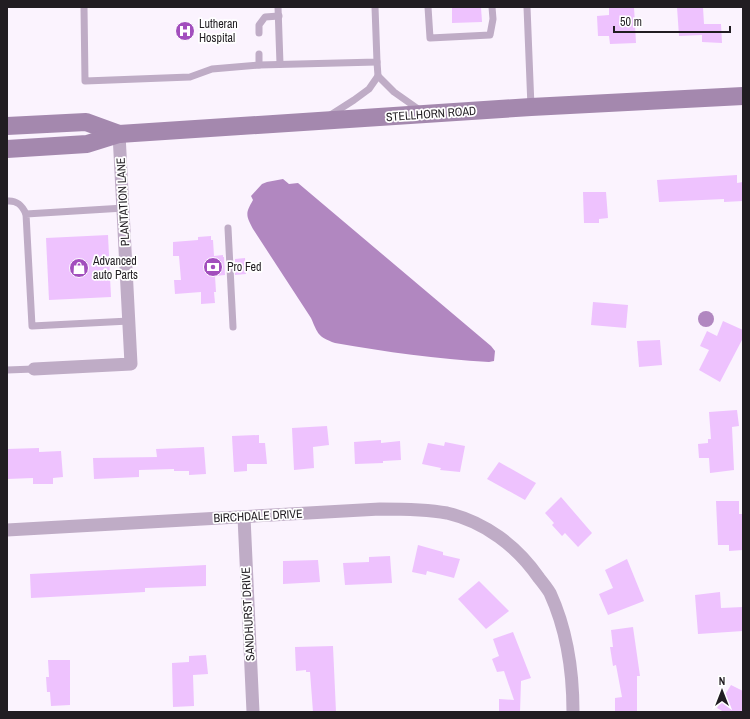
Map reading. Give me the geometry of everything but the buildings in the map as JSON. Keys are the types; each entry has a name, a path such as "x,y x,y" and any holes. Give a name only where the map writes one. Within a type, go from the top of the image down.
{"main road":[{"name":"STELLHORN ROAD","path":"7,149 87,144 119,134 531,107 743,96"},
{"name":"STELLHORN ROAD","path":"7,126 86,122 119,134"}],"street":[{"name":"PLANTATION LANE","path":"34,370 131,364 119,134"},
{"name":"BIRCHDALE DRIVE","path":"7,530 380,509 412,509 447,514 476,523 504,539 530,565 550,592 564,631 569,657 573,712"},
{"name":"SANDHURST DRIVE","path":"244,517 253,712"}],"lane":[{"path":"84,7 85,81 190,77 212,69 259,65 378,62"},
{"path":"278,7 280,64"},
{"path":"322,121 368,89 378,76 375,7"},
{"path":"428,7 430,38 490,36 493,20 492,7"},
{"path":"527,7 531,107"},
{"path":"259,33 259,25 266,17 279,16"},
{"path":"259,54 259,65"},
{"path":"378,76 394,92 426,114"},
{"path":"7,201 13,200 22,205 26,214 32,326 129,321"},
{"path":"26,214 124,208"},
{"path":"228,228 233,327"},
{"path":"7,370 34,370"}],"shaded area":[{"path":"283,179 289,184 298,183 491,346 495,351 494,361 489,362 450,359 392,352 335,343 322,337 253,229 247,214 253,200 251,196 262,184"},
{"path":"703,311 709,311 714,316 712,325 709,327 703,327 698,322 698,316"}],"place":[{"name":"Lutheran Hospital","path":"185,31"},
{"name":"Pro Fed","path":"213,267"},
{"name":"Advanced auto Parts","path":"79,268"}]}
